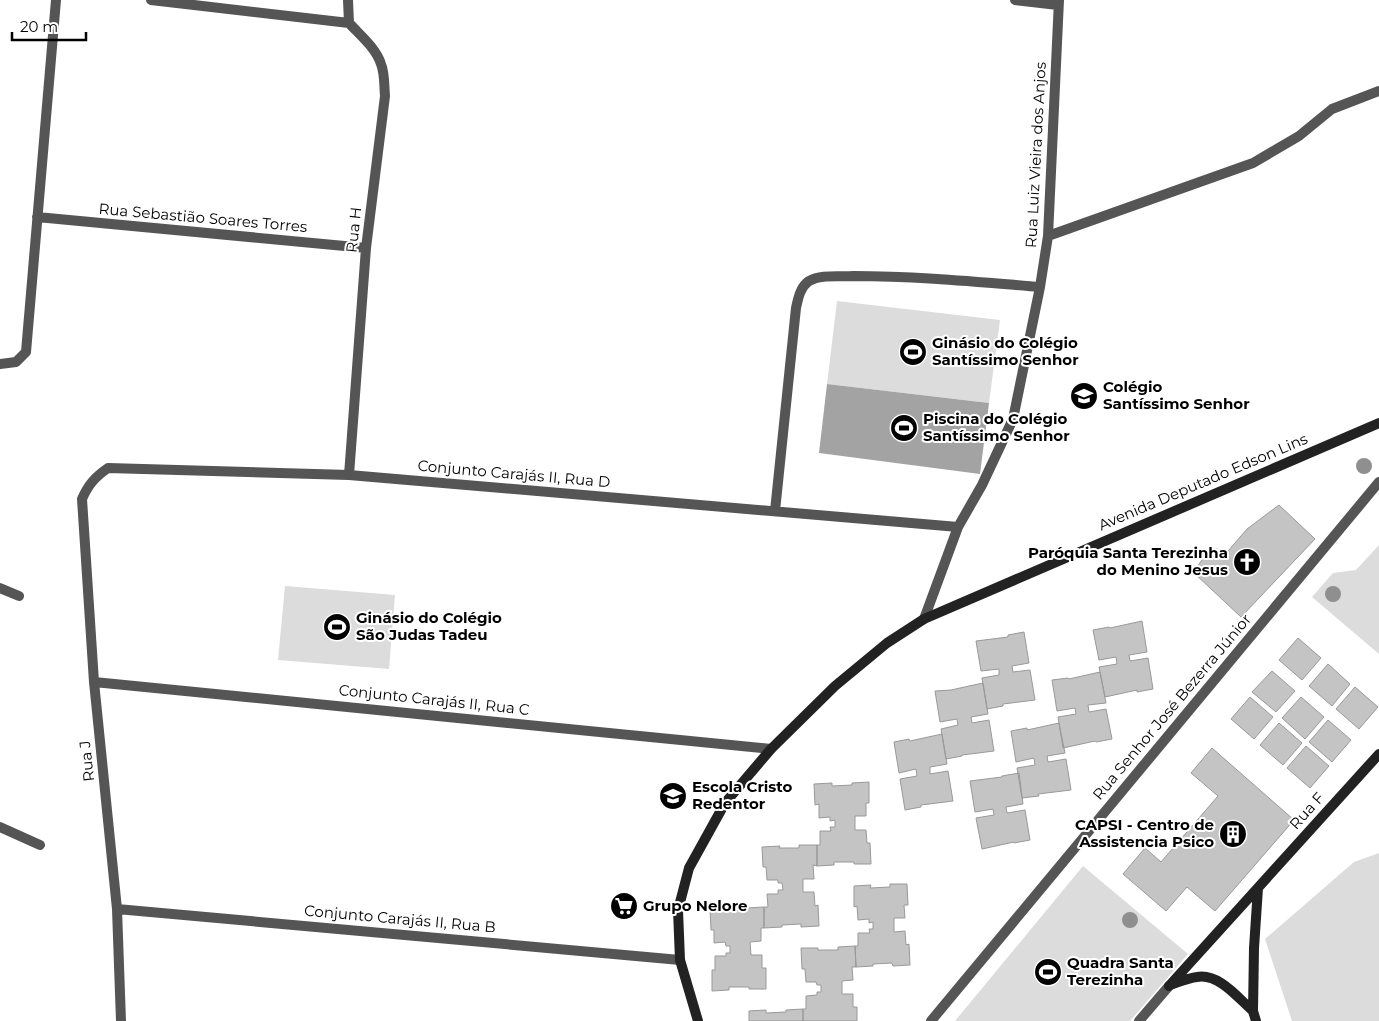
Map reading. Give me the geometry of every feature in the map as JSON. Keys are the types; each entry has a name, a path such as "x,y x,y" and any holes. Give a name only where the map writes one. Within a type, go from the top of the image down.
{"street":[{"path":"0,364 16,362 26,352 36,217 56,0"},
{"path":"151,0 349,23 348,0"},
{"path":"1015,0 1059,2"},
{"name":"Rua Luiz Vieira dos Anjos","path":"924,619 958,527 982,485 1013,419 1040,287 1048,236 1059,2"},
{"name":"Rua H","path":"348,475 366,248 385,96 381,62 349,23"},
{"path":"1048,236 1253,163 1299,136 1332,109 1379,91"},
{"name":"Rua Sebastião Soares Torres","path":"36,217 366,248"},
{"path":"775,511 796,308 800,293 806,282 818,277 878,276 1040,287"},
{"name":"Avenida Deputado Edson Lins","path":"698,1021 680,960 678,910 689,868 725,803 771,749 835,686 887,643 924,619 1379,423"},
{"name":"Conjunto Carajás II, Rua D","path":"82,499 88,486 108,468 348,475 958,527"},
{"name":"Rua Senhor José Bezerra Júnior","path":"931,1021 1379,482"},
{"name":"Rua J","path":"82,499 94,682 117,909 121,1021"},
{"path":"0,588 19,596"},
{"name":"Conjunto Carajás II, Rua C","path":"94,682 771,749"},
{"name":"Rua F","path":"1169,986 1377,759"},
{"path":"0,827 40,845"},
{"path":"1254,1016 1254,948 1258,888"},
{"name":"Conjunto Carajás II, Rua B","path":"117,909 680,960"},
{"path":"1139,1021 1169,986 1196,977 1207,976 1219,981 1254,1016"}],"shaded area":[{"name":"Ginásio do Colégio Santíssimo Senhor","path":"837,301 1000,320 989,403 827,384"},
{"name":"Piscina do Colégio Santíssimo Senhor","path":"827,384 989,403 980,474 819,453"},
{"path":"1379,545 1379,654 1312,597 1333,573 1356,570"},
{"name":"Ginásio do Colégio São Judas Tadeu","path":"285,586 395,595 389,669 278,660"},
{"path":"1379,853 1379,1021 1292,1021 1265,939 1354,862"},
{"path":"1083,866 1188,954 1130,1021 955,1021"}],"building":[{"name":"Paróquia Santa Terezinha do Menino Jesus","path":"1279,505 1315,539 1241,617 1193,572 1211,548 1228,551 1247,529"},
{"path":"1142,621 1147,652 1129,655 1130,661 1148,658 1153,689 1137,692 1137,690 1105,697 1099,667 1117,664 1116,657 1099,660 1093,630"},
{"path":"1024,632 1029,663 1012,666 1013,672 1030,670 1035,700 1003,704 1003,706 987,709 982,678 999,675 999,669 981,671 976,641 1008,637 1008,635"},
{"path":"1298,638 1321,658 1302,680 1279,660"},
{"path":"1328,664 1350,684 1332,706 1309,686"},
{"path":"1272,671 1295,691 1276,712 1252,692"},
{"path":"1100,672 1106,703 1088,705 1089,712 1106,709 1112,739 1063,748 1058,717 1076,714 1075,708 1057,711 1052,680 1069,679"},
{"path":"983,683 988,714 971,717 972,723 989,720 994,751 946,759 941,729 958,725 957,719 940,722 935,691 951,690"},
{"path":"1355,687 1378,707 1359,729 1336,709"},
{"path":"1250,697 1273,717 1254,739 1231,719"},
{"path":"1301,697 1324,717 1305,739 1282,718"},
{"path":"1328,720 1351,740 1332,762 1309,742"},
{"path":"1059,723 1065,753 1047,756 1048,762 1066,759 1071,790 1022,798 1017,768 1035,765 1034,758 1016,762 1011,731 1027,728 1027,730"},
{"path":"1279,723 1302,743 1283,765 1260,745"},
{"path":"942,734 947,764 930,767 930,774 948,771 953,801 921,805 921,807 905,810 900,779 917,776 916,769 899,773 894,742 909,739 910,741"},
{"path":"1306,746 1329,766 1310,788 1287,768"},
{"name":"CAPSI - Centro de Assistencia Psico","path":"1212,748 1294,820 1215,911 1187,887 1166,911 1123,874 1145,848 1161,862 1218,796 1191,773"},
{"path":"1019,773 1023,804 1006,807 1007,813 1025,810 1030,840 982,849 976,818 994,815 993,809 975,812 970,781"},
{"path":"869,782 869,803 866,803 866,816 855,816 855,830 866,830 867,843 870,843 871,864 834,862 834,865 817,866 817,845 820,845 820,831 831,831 830,827 835,827 835,820 830,821 830,817 819,818 819,804 815,805 814,784 832,783 832,786"},
{"path":"799,845 817,845 817,866 813,865 814,879 803,879 803,892 814,892 815,906 818,905 819,926 801,927 801,924 764,928 764,907 768,907 767,894 778,894 778,890 783,890 782,883 778,883 778,880 767,880 766,867 763,867 762,847 799,848"},
{"path":"890,884 907,884 908,905 904,905 905,918 894,918 894,932 905,931 906,945 909,944 910,965 893,966 892,963 856,967 855,946 858,946 858,933 870,933 869,929 873,929 873,922 869,923 869,919 858,920 857,906 854,907 854,886 871,885 870,888 890,887"},
{"path":"764,907 764,928 761,928 761,941 750,942 751,955 762,955 762,968 766,968 766,989 729,987 729,990 712,991 712,970 715,970 715,956 726,956 726,953 730,953 730,946 726,946 725,942 714,943 714,930 711,930 710,909 727,909 727,911"},
{"path":"855,946 856,967 852,967 853,980 842,981 842,994 853,994 853,1007 857,1007 857,1021 803,1021 803,1009 806,1009 806,996 817,995 817,992 821,992 821,985 817,985 816,982 806,982 805,969 802,969 801,948 838,950 838,947"},
{"path":"803,1009 803,1021 749,1021 749,1011 766,1010 766,1013"}],"place":[{"name":"Ginásio do Colégio Santíssimo Senhor","path":"913,352"},
{"name":"Colégio Santíssimo Senhor","path":"1084,396"},
{"name":"Piscina do Colégio Santíssimo Senhor","path":"904,428"},
{"name":"Paróquia Santa Terezinha do Menino Jesus","path":"1247,562"},
{"name":"Ginásio do Colégio São Judas Tadeu","path":"337,627"},
{"name":"Escola Cristo Redentor","path":"673,796"},
{"name":"CAPSI - Centro de Assistencia Psico","path":"1233,834"},
{"name":"Grupo Nelore","path":"624,906"},
{"name":"Quadra Santa Terezinha","path":"1048,972"}]}
